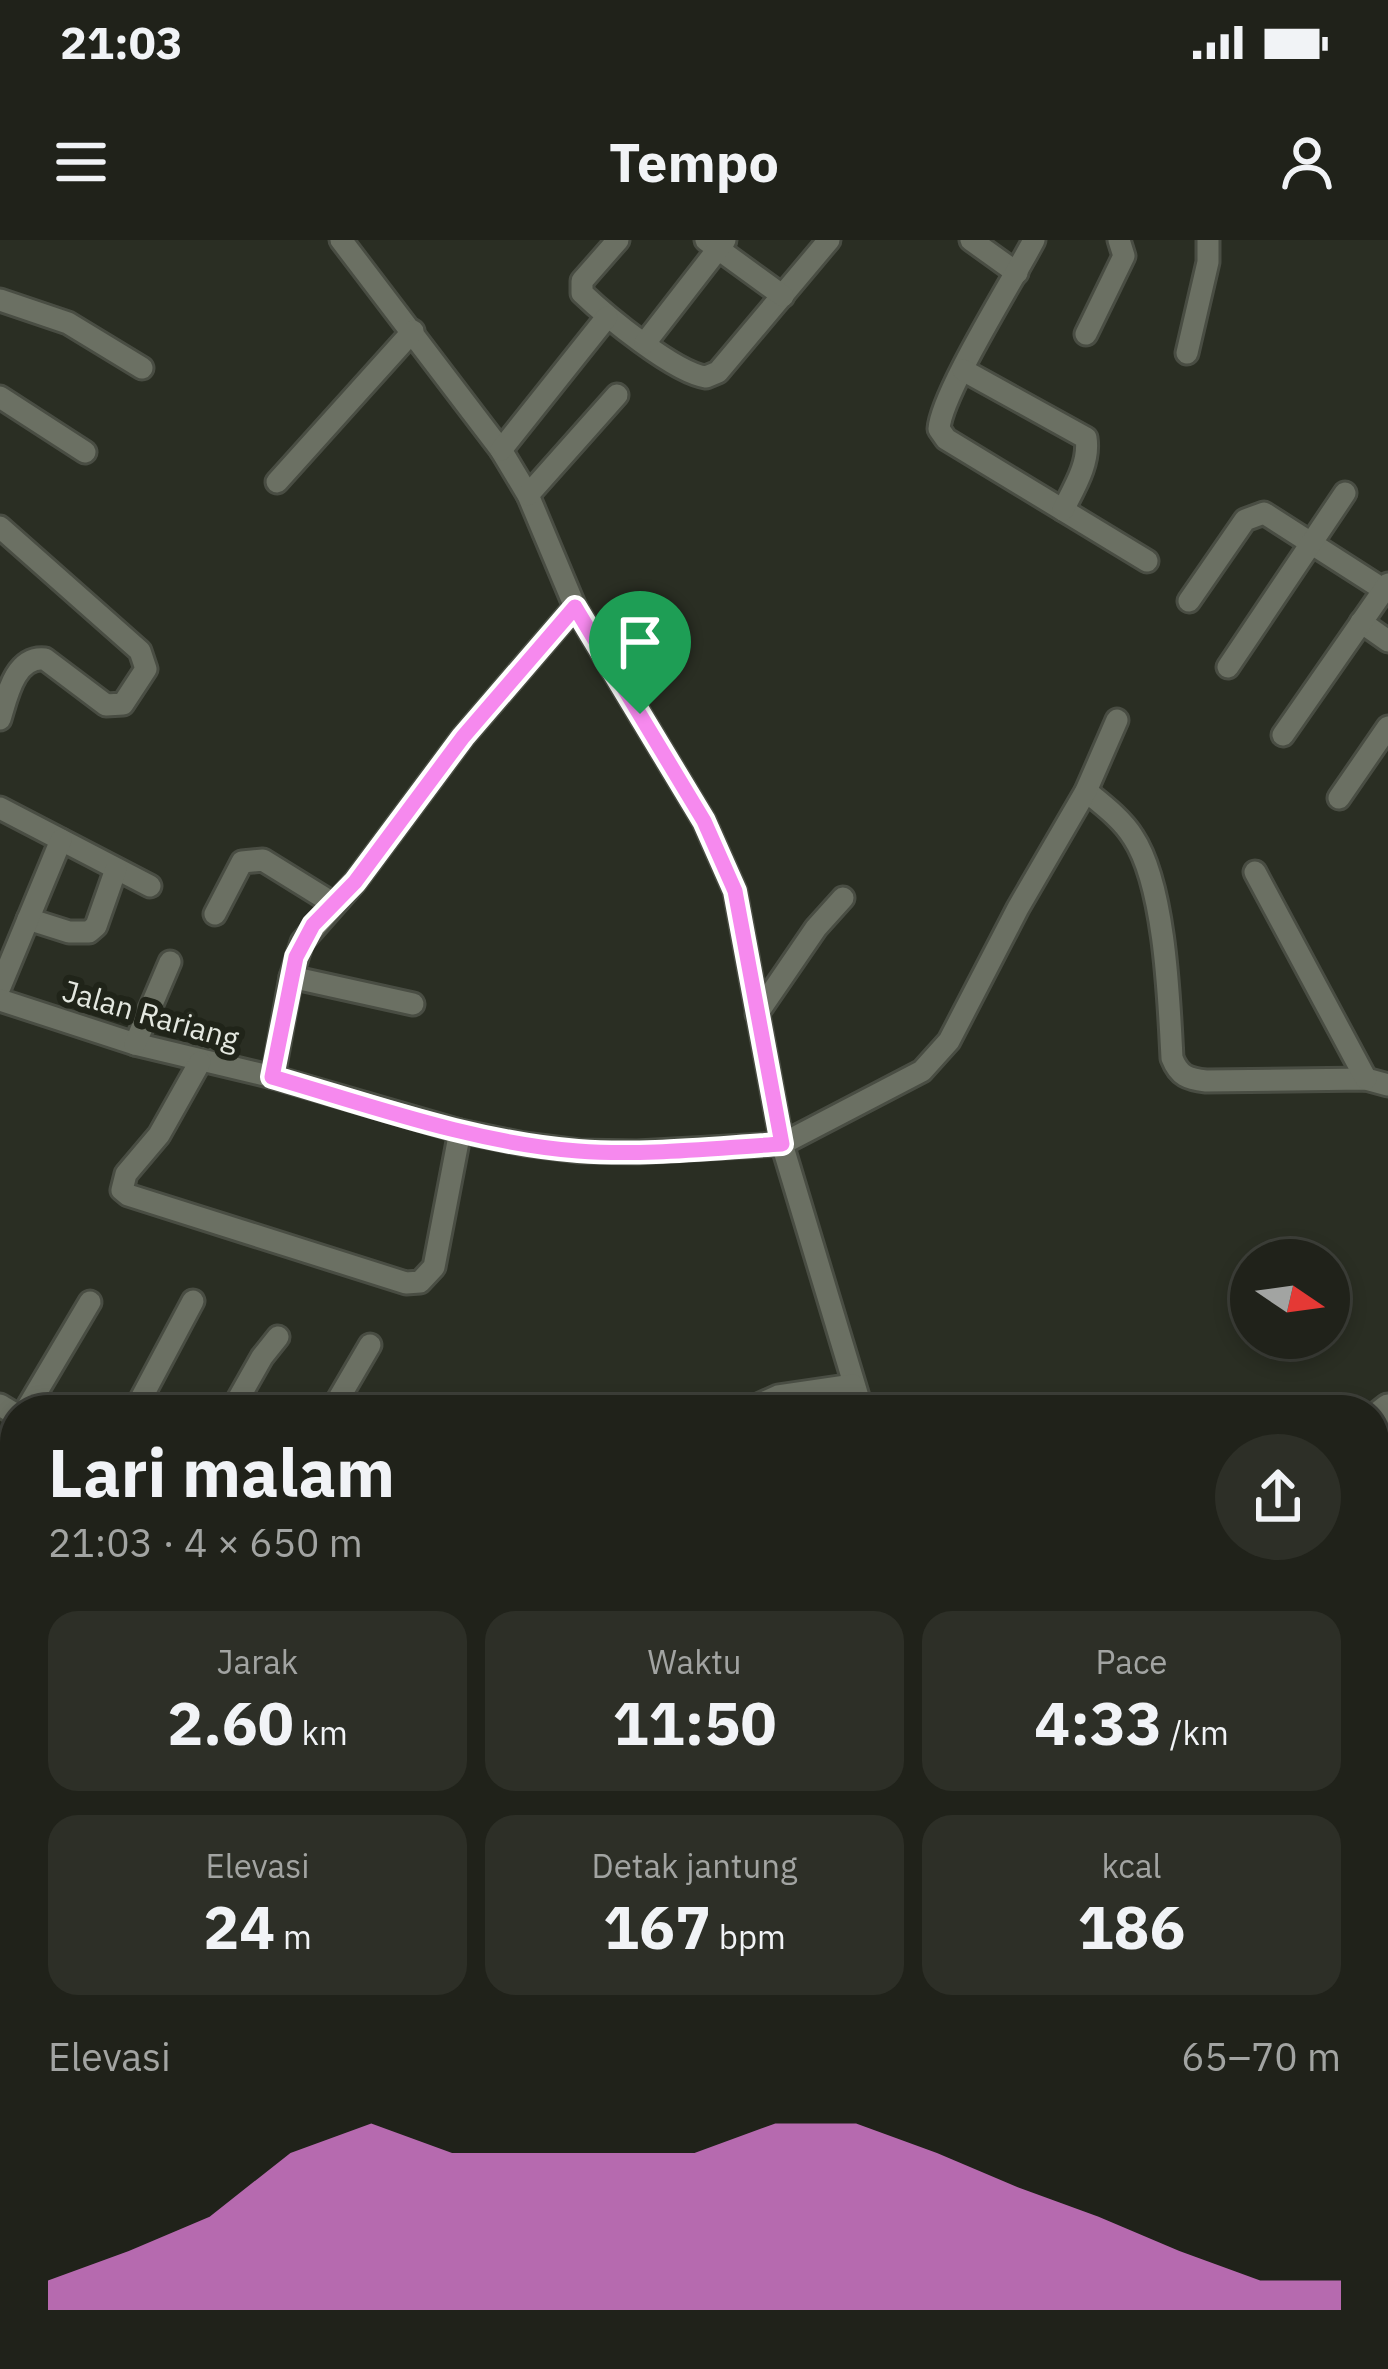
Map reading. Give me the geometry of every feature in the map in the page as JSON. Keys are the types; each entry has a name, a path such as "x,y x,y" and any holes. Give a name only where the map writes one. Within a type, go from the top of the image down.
{"street":[{"path":"341,240 501,450 528,495 575,607 704,821 735,891 782,1144 857,1395"},
{"path":"618,240 580,286 582,293 608,317 694,375 710,376 830,240"},
{"path":"971,240 1017,273"},
{"path":"1034,240 963,370 938,424 941,435 1147,561"},
{"path":"1086,334 1124,256 1119,240"},
{"path":"1187,353 1208,262 1208,240"},
{"path":"645,343 717,243 783,296"},
{"path":"0,300 68,323 142,368"},
{"path":"501,450 608,317"},
{"path":"277,482 413,332"},
{"path":"963,370 1086,437 1083,468 1063,510"},
{"path":"528,495 616,395"},
{"path":"0,397 85,452"},
{"path":"1228,667 1345,493"},
{"path":"1190,601 1245,520 1264,513 1386,587 1283,735"},
{"path":"0,526 140,651 146,668 123,704 114,706 106,705 45,659 34,658 23,664 0,719"},
{"path":"272,1077 302,942 355,882 463,737 575,607"},
{"path":"1361,622 1388,641"},
{"path":"782,1144 922,1071 949,1041 1086,790 1118,720"},
{"path":"1340,798 1388,727"},
{"path":"1086,790 1134,837 1146,866 1161,930 1172,1058 1177,1070 1184,1077 1206,1081 1377,1082"},
{"path":"0,808 150,886"},
{"path":"0,987 61,840"},
{"path":"214,914 242,862 251,859 263,860 334,904"},
{"path":"28,919 69,932 89,932 96,926 116,869"},
{"path":"1255,872 1377,1082"},
{"path":"757,1014 816,928 843,898"},
{"path":"134,1044 170,962"},
{"path":"291,976 413,1004"},
{"name":"Jalan Rariang","path":"0,1000 134,1044 272,1077 460,1131 579,1151 782,1144"},
{"path":"200,1062 159,1135 126,1174 122,1190 406,1283 428,1277 434,1268 460,1131"},
{"path":"143,1395 193,1301"},
{"path":"35,1395 90,1302"},
{"path":"240,1395 278,1337"},
{"path":"341,1395 370,1345"},
{"path":"785,1395 853,1385"}],"route":[{"path":"575,607 640,714 704,821 735,891 782,1144 637,1152 524,1144 460,1131 272,1077 302,942 355,882 463,737 575,607"}]}
